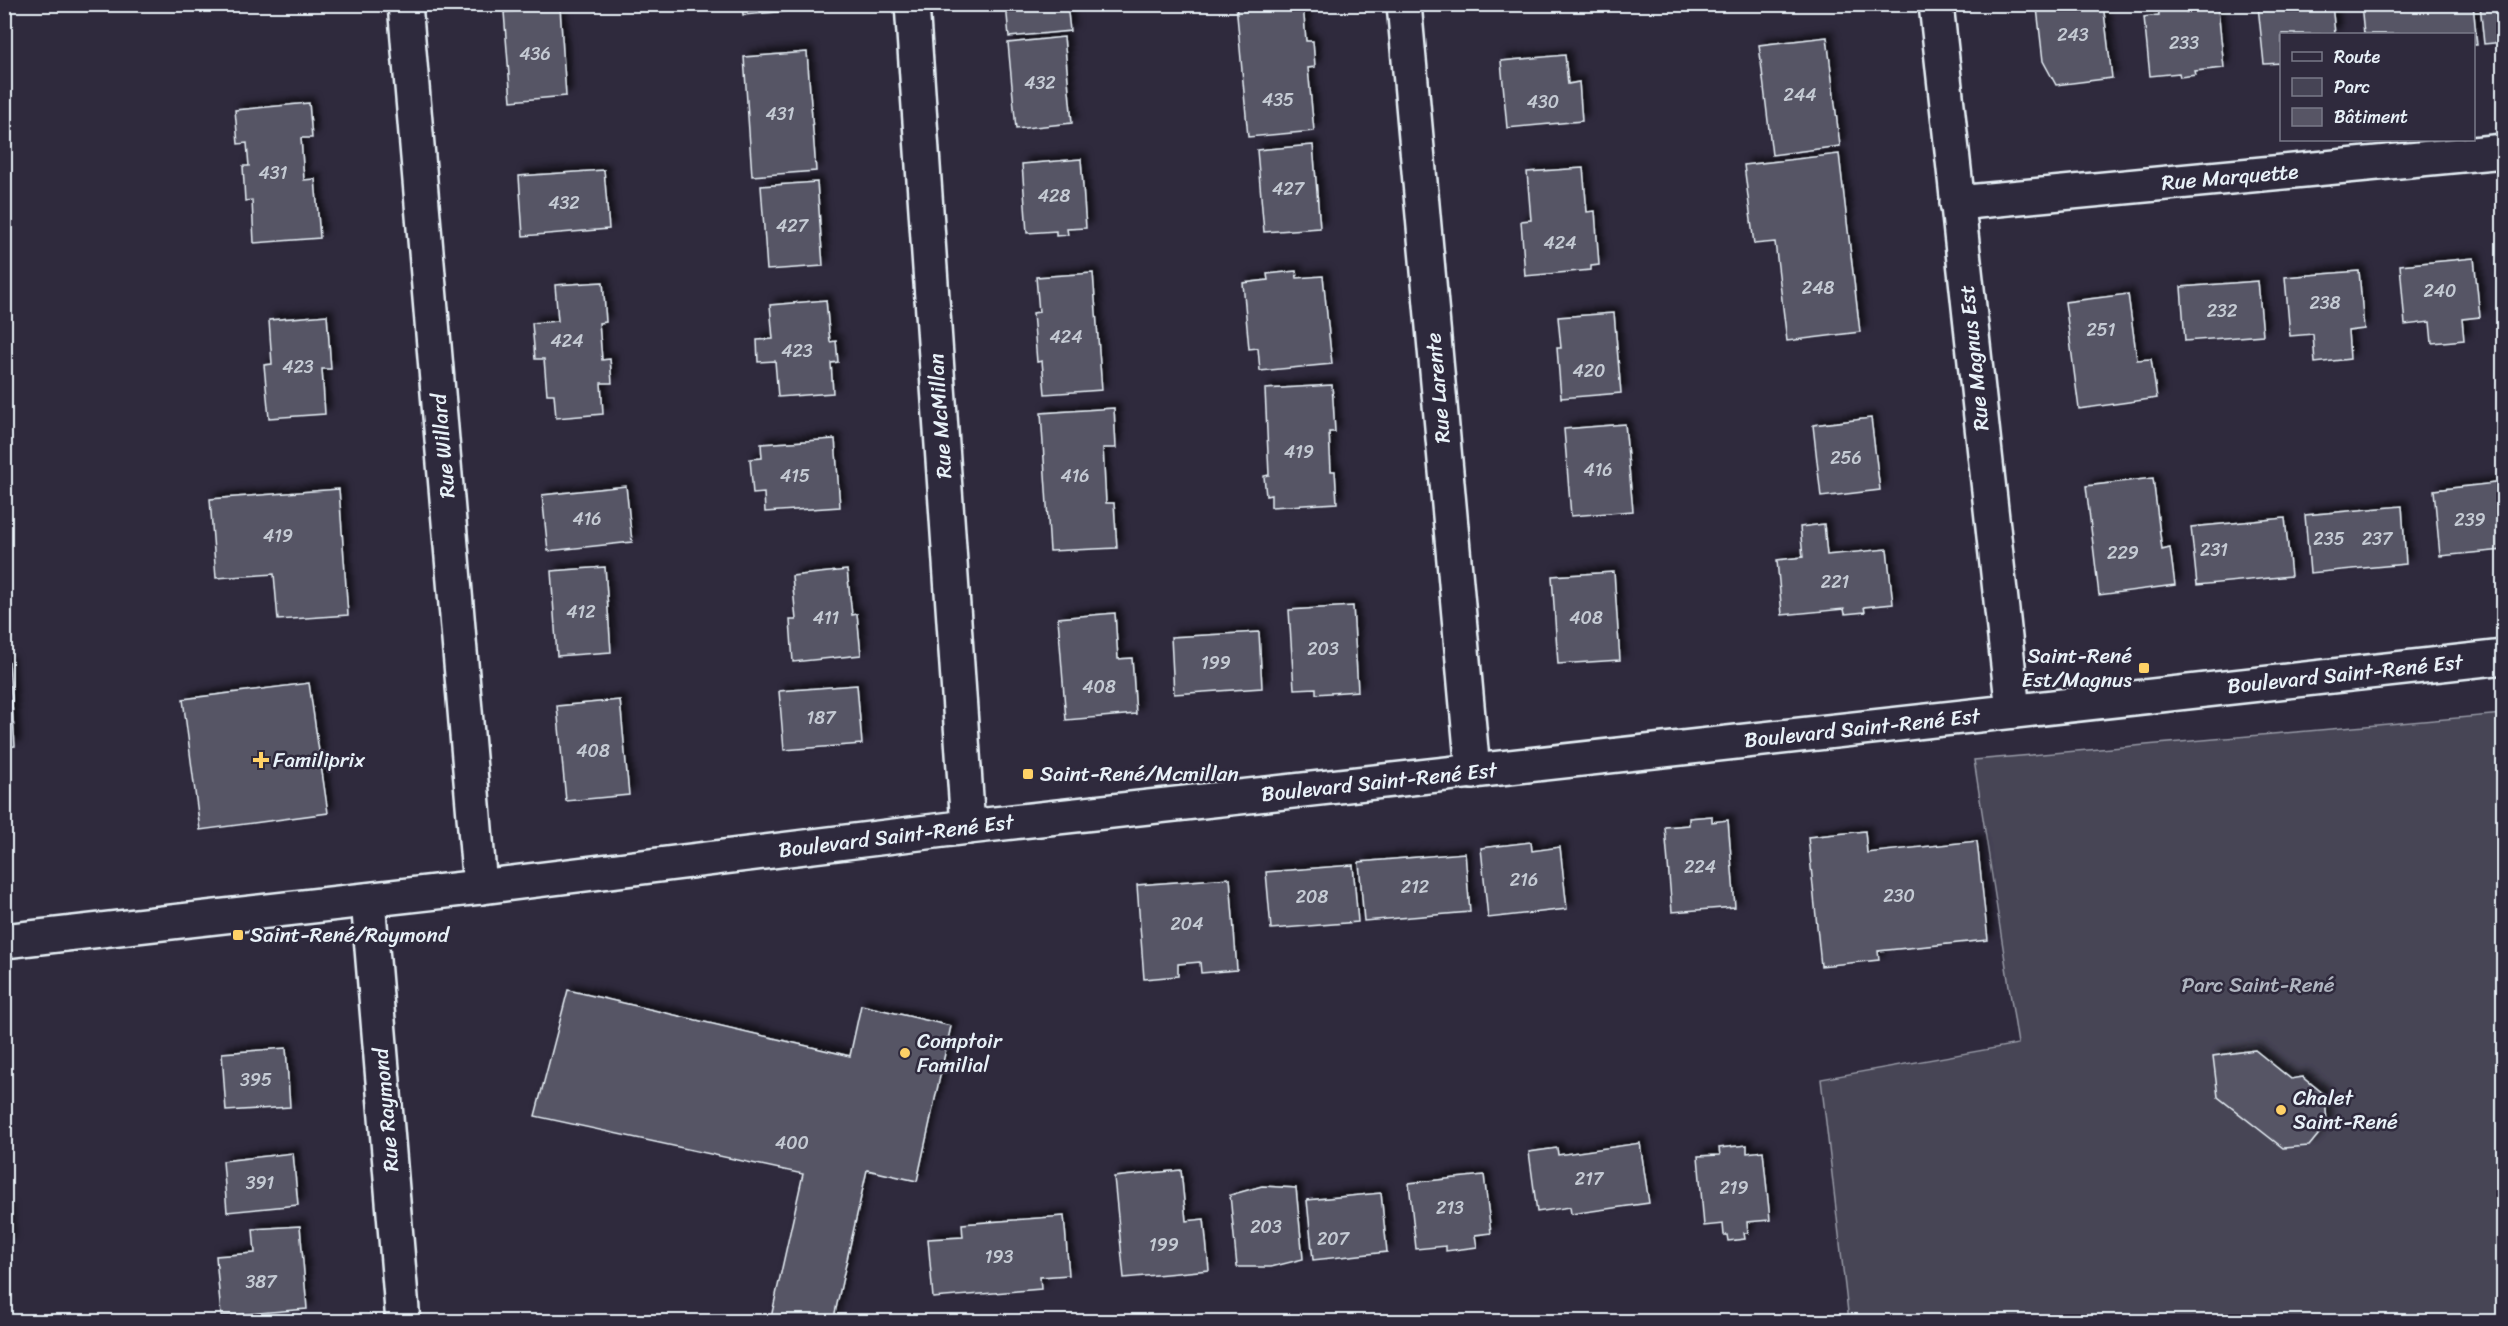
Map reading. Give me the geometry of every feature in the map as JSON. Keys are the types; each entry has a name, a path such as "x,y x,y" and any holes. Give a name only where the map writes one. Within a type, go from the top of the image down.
{"street":[{"name":"Rue Willard","path":"405,4 480,887"},
{"name":"Rue McMillan","path":"912,4 968,827"},
{"name":"Rue Larente","path":"1404,4 1473,771"},
{"name":"Rue Magnus Est","path":"1936,4 2013,711"},
{"name":"Rue Marquette","path":"1957,204 2504,151"},
{"name":"Boulevard Saint-René Est","path":"4,941 480,887 968,827 2504,657"},
{"name":"Rue Raymond","path":"368,900 403,1322"}],"green space":[{"name":"Parc Saint-René","path":"2503,714 2503,1321 1849,1321 1821,1079 2018,1044 1974,760"}],"building":[{"path":"742,4 801,4 801,10 743,15"},
{"path":"1006,4 1067,4 1070,31 1009,37"},
{"path":"1236,4 1303,4 1306,41 1313,41 1315,67 1308,68 1314,131 1248,137"},
{"path":"2031,4 2103,4 2112,78 2056,85 2043,61 2037,8 2032,7"},
{"path":"2158,4 2185,4 2186,12 2218,9 2224,68 2195,71 2196,75 2180,77 2179,73 2150,76 2144,17 2159,15"},
{"path":"2332,4 2335,33 2280,33 2280,63 2264,64 2258,6"},
{"path":"2361,4 2473,4 2477,45 2475,45 2475,33 2364,33"},
{"path":"2480,4 2504,4 2504,42 2484,44"},
{"path":"560,8 566,96 511,101 504,12"},
{"path":"1064,37 1072,123 1016,129 1008,43"},
{"path":"1827,37 1840,146 1772,155 1759,45"},
{"path":"807,52 816,171 752,176 744,57"},
{"path":"1565,55 1568,84 1579,82 1582,121 1507,128 1501,61"},
{"path":"309,103 312,138 301,138 304,180 315,179 320,238 254,243 252,200 245,201 243,166 249,166 247,143 238,144 235,110"},
{"path":"1313,145 1320,228 1264,232 1257,150"},
{"path":"1839,154 1860,332 1787,341 1775,242 1754,244 1744,165"},
{"path":"1081,159 1086,228 1067,229 1068,235 1056,236 1056,231 1027,233 1022,164"},
{"path":"1583,168 1587,212 1595,211 1599,265 1591,266 1591,270 1525,276 1521,221 1531,220 1527,172"},
{"path":"604,170 609,229 523,236 519,176"},
{"path":"817,182 823,266 767,270 761,186"},
{"path":"2474,258 2480,317 2462,319 2464,340 2432,343 2430,322 2405,325 2400,265"},
{"path":"1296,271 1297,278 1323,276 1332,364 1260,371 1258,348 1249,349 1243,283 1268,280 1267,274"},
{"path":"2359,271 2364,329 2348,331 2350,359 2315,363 2313,334 2290,336 2285,277"},
{"path":"1093,273 1102,390 1045,394 1042,361 1037,362 1033,313 1039,312 1036,277"},
{"path":"2258,281 2263,335 2185,341 2181,287"},
{"path":"603,282 606,322 599,323 602,360 610,359 612,383 601,383 603,414 556,418 554,394 547,394 544,359 535,359 532,323 558,321 555,285"},
{"path":"2128,294 2137,360 2151,359 2157,398 2079,409 2065,302"},
{"path":"826,300 830,342 836,341 838,362 831,363 833,393 778,397 775,361 758,362 757,340 773,339 770,305"},
{"path":"1614,313 1621,393 1561,398 1557,348 1561,348 1558,317"},
{"path":"327,315 331,369 322,369 325,414 269,418 264,365 272,364 269,320"},
{"path":"1332,385 1335,432 1329,432 1331,471 1335,471 1337,503 1271,507 1271,495 1266,496 1264,476 1269,475 1265,389"},
{"path":"1114,408 1116,448 1103,448 1106,503 1114,503 1117,548 1050,551 1041,413"},
{"path":"1871,418 1880,490 1821,497 1813,425"},
{"path":"1625,424 1633,511 1571,516 1564,429"},
{"path":"835,439 840,507 765,512 764,493 753,494 750,459 762,458 761,444"},
{"path":"2153,478 2162,550 2170,548 2175,585 2099,595 2086,486"},
{"path":"2504,482 2504,550 2440,556 2434,490"},
{"path":"626,486 632,542 548,551 542,495"},
{"path":"339,489 348,615 278,620 274,574 216,578 210,499"},
{"path":"2402,506 2406,564 2310,573 2305,515"},
{"path":"2285,518 2291,576 2197,585 2191,527"},
{"path":"1824,524 1827,555 1887,549 1893,604 1864,607 1865,612 1845,614 1844,609 1782,615 1777,560 1803,557 1800,527"},
{"path":"605,567 611,652 557,656 551,571"},
{"path":"847,570 852,615 857,614 861,655 793,662 790,620 796,620 792,576"},
{"path":"1614,572 1620,660 1558,664 1552,576"},
{"path":"1353,606 1358,691 1316,694 1316,688 1294,689 1289,610"},
{"path":"1115,613 1118,659 1132,658 1136,714 1066,720 1058,618"},
{"path":"1259,632 1262,688 1174,694 1171,637"},
{"path":"9,662 15,746 4,747 4,663"},
{"path":"309,683 328,813 200,830 183,699"},
{"path":"857,685 862,744 784,750 779,691"},
{"path":"620,700 629,795 566,801 557,706"},
{"path":"1712,816 1712,822 1728,820 1735,907 1672,912 1665,827 1689,825 1689,818"},
{"path":"1865,831 1867,853 1977,841 1988,940 1878,951 1879,960 1821,966 1808,837"},
{"path":"1531,842 1532,851 1560,847 1567,909 1488,918 1481,848"},
{"path":"1465,853 1470,912 1364,921 1359,862"},
{"path":"1353,865 1358,922 1271,929 1266,872"},
{"path":"1230,878 1237,970 1201,973 1200,962 1178,964 1178,976 1144,979 1137,885"},
{"path":"568,990 850,1056 861,1005 951,1026 917,1181 867,1170 833,1322 770,1322 803,1174 535,1116"},
{"path":"286,1048 290,1107 226,1111 222,1053"},
{"name":"Chalet Saint-René","path":"2255,1050 2291,1079 2303,1077 2325,1095 2327,1124 2309,1146 2283,1148 2218,1097 2213,1056"},
{"path":"1640,1143 1649,1203 1571,1214 1570,1207 1537,1212 1529,1152 1557,1148 1558,1155"},
{"path":"1747,1145 1747,1153 1763,1151 1770,1220 1747,1222 1748,1233 1744,1233 1745,1239 1728,1241 1727,1235 1724,1235 1723,1224 1704,1226 1698,1156 1720,1155 1719,1148"},
{"path":"293,1153 298,1205 227,1212 223,1161"},
{"path":"1181,1170 1186,1221 1204,1219 1209,1270 1124,1278 1114,1177"},
{"path":"1484,1175 1491,1233 1475,1235 1477,1247 1446,1251 1446,1246 1416,1249 1409,1183"},
{"path":"1262,1186 1296,1188 1303,1259 1271,1267 1237,1267 1230,1195"},
{"path":"1381,1193 1387,1252 1313,1260 1307,1200"},
{"path":"4,1211 7,1211 9,1243 4,1243"},
{"path":"1064,1216 1069,1275 1040,1277 1041,1289 933,1298 928,1239 963,1237 962,1224"},
{"path":"300,1226 307,1309 221,1316 216,1256 255,1253 253,1229"}],"place":[{"name":"Saint-René Est/Magnus","path":"2144,668"},
{"name":"Familiprix","path":"261,760"},
{"name":"Saint-René/Mcmillan","path":"1028,774"},
{"name":"Saint-René/Raymond","path":"238,935"},
{"name":"Comptoir Familial","path":"905,1053"},
{"name":"Chalet Saint-René","path":"2281,1110"}]}
